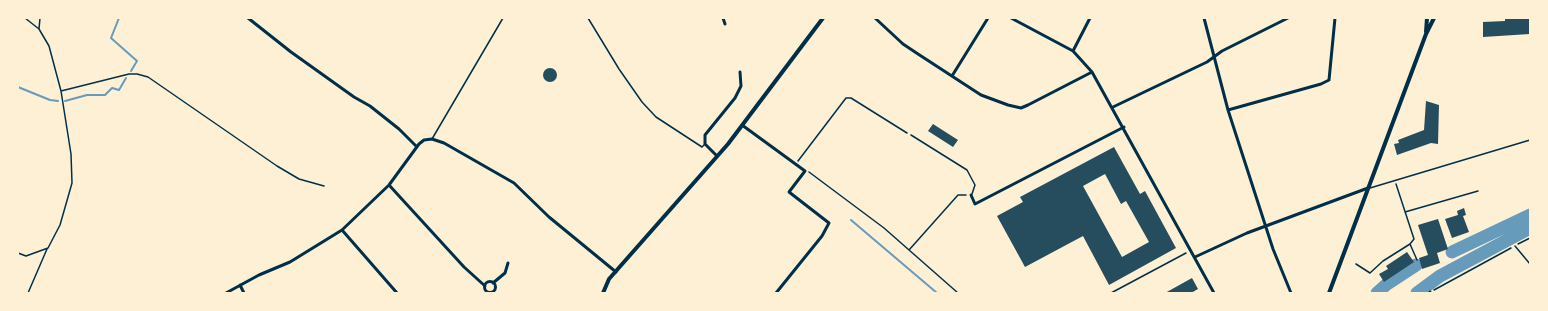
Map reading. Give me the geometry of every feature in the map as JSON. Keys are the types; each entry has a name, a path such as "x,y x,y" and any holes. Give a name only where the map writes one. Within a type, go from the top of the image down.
{"street":[{"path":"248,18 291,52 354,97 370,106 399,129 417,147"},
{"path":"723,18 725,24"},
{"path":"603,293 605,285 742,125 823,18"},
{"path":"875,18 903,44 981,95 1021,108 1092,72"},
{"path":"952,76 988,18"},
{"path":"1011,18 1074,52 1092,72 1124,127 1214,293"},
{"path":"1074,52 1090,18"},
{"path":"1204,18 1228,110 1273,249 1291,293"},
{"path":"1113,108 1288,18"},
{"path":"1228,110 1321,84 1329,80 1335,18"},
{"path":"1426,34 1427,18"},
{"path":"1329,293 1426,34 1434,18"},
{"path":"717,156 705,144 705,135 735,98 741,86 740,72"},
{"path":"742,125 805,171 789,192 829,223 822,236 777,293"},
{"path":"971,195 975,204 1124,127"},
{"path":"226,293 290,262 342,230 389,185 417,147 424,140 432,139 444,143 514,183 549,217 616,272"},
{"path":"389,185 464,268 484,286 487,293 491,293 494,290 495,286 493,283"},
{"path":"1195,257 1266,226 1368,188"},
{"path":"342,230 397,293"},
{"path":"484,286 487,282 493,283 505,273 508,263"},
{"path":"240,285 244,293"}],"lane":[{"path":"432,139 503,18"},
{"path":"588,18 619,69 642,102 656,117 702,147 705,144"},
{"path":"911,135 967,170 975,185 971,195"},
{"path":"1368,188 1530,140"},
{"path":"1515,246 1530,264"}],"path":[{"path":"25,18 40,29 49,46 60,91 72,154 72,182 60,225 28,293"},
{"path":"40,18 40,29"},
{"path":"60,91 129,74 148,77 277,166 299,179 324,186"},
{"path":"796,164 846,98 852,98 911,135"},
{"path":"805,171 884,228 958,293"},
{"path":"1356,264 1370,273 1383,261 1410,244 1414,239 1395,181"},
{"path":"1405,212 1478,191"},
{"path":"909,250 958,195 971,195"},
{"path":"1430,292 1530,238"},
{"path":"1410,244 1416,260"},
{"path":"18,253 26,256 48,248"},
{"path":"1111,293 1186,253 1195,257"}],"building":[{"path":"1505,18 1530,18 1530,34 1483,37 1483,22 1505,21"},
{"path":"547,68 553,68 557,72 557,78 553,82 547,82 543,78 543,72"},
{"path":"1426,101 1439,105 1438,144 1431,143 1397,155 1394,144 1399,143 1398,140 1424,130"},
{"path":"933,124 958,140 953,147 928,131"},
{"path":"1114,147 1140,194 1145,191 1176,248 1109,285 1083,236 1025,267 997,216 1023,202 1020,197","holes":["1105,174 1121,204 1126,201 1149,242 1122,257 1083,186"]},
{"path":"1464,208 1466,215 1463,216 1469,232 1452,238 1445,219 1458,215 1457,211"},
{"path":"1438,219 1448,249 1437,253 1440,263 1422,269 1419,258 1428,255 1418,225"},
{"path":"1407,252 1414,262 1384,282 1379,274 1388,269 1386,266"},
{"path":"1192,278 1198,289 1191,293 1165,293"}],"waterway":[{"path":"119,18 111,38 137,61 131,71"},
{"path":"65,101 87,95 105,95 112,88 119,90 126,78"},
{"path":"18,87 50,100 58,101"},
{"path":"1452,252 1530,215"},
{"path":"851,220 937,293"},
{"path":"1417,293 1440,276 1530,228"},
{"path":"1377,293 1387,284 1416,265"}]}
